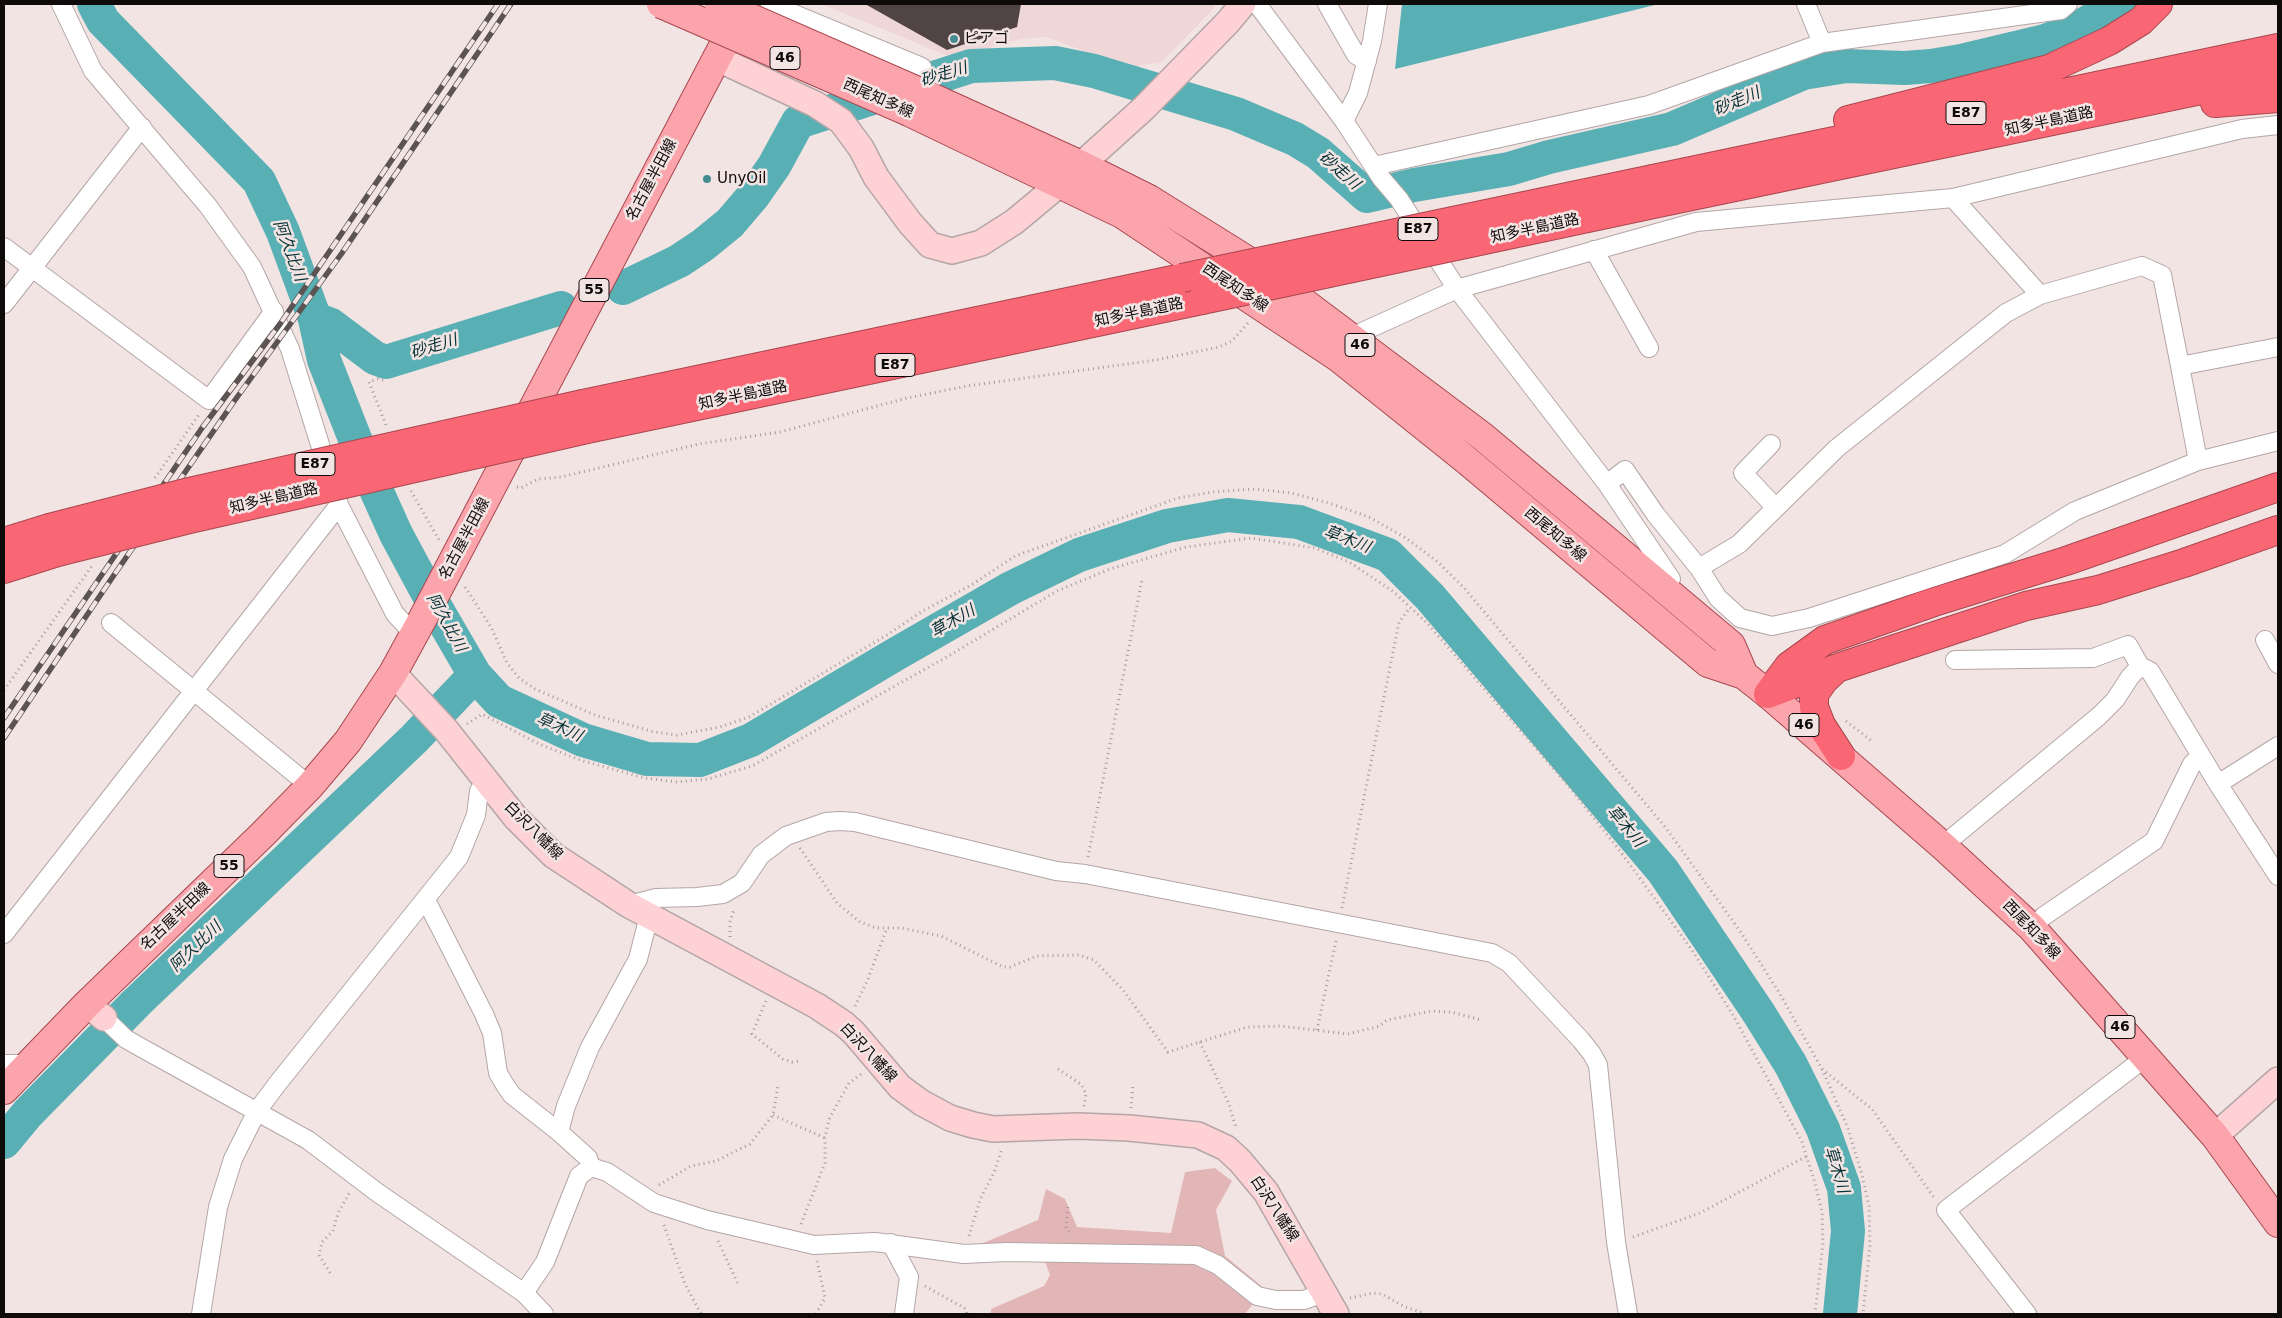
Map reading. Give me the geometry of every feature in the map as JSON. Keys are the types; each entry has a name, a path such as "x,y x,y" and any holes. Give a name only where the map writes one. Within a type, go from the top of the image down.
{"highway":[{"path":"1735,162 1787,135 2049,69 2109,41 2142,21 2158,4"},
{"name":"知多半島道路","path":"585,417 1202,300 1656,191 1735,162 2278,48"},
{"name":"知多半島道路","path":"4,542 54,540 238,508 585,417 1182,278 1656,191 1880,158 2278,74"},
{"path":"1880,158 1903,167 2212,103 2278,98"},
{"path":"1768,694 1789,666 1825,640 2278,487"},
{"path":"1768,694 1840,667 2026,606 2098,590 2278,530"},
{"name":"知多半島道路","path":"4,569 54,540"},
{"path":"1840,667 1824,680 1814,694 1814,707 1821,725 1841,756"}],"main road":[{"name":"西尾知多線","path":"660,4 917,91 1061,183 1122,214 1340,358 1465,459 1708,663 1744,675 1768,694 1944,847 2032,928 2215,1136 2278,1222"},
{"name":"西尾知多線","path":"719,4 1081,165 1148,199 1250,262 1482,436 1731,645 1744,675"},
{"name":"名古屋半田線","path":"4,1090 16,1064 104,1018 348,741 393,673 419,626 745,4"},
{"path":"716,58 815,104 841,121 861,148 876,177 910,223 930,245 952,251 981,243 1014,222 1061,183 1144,108 1243,4"},
{"name":"白沢八幡線","path":"393,673 427,708 516,818 552,855 639,911 726,956 844,1024 900,1087 929,1107 973,1125 993,1129 1078,1126 1129,1128 1198,1135 1226,1148 1240,1161 1266,1192 1329,1304"},
{"path":"2215,1136 2278,1080"}],"street":[{"path":"61,4 93,71 214,214 252,267 290,349 339,505 395,614 419,626"},
{"path":"770,4 917,91"},
{"path":"1257,4 1399,199 1457,289 1607,484 1671,579"},
{"path":"1327,4 1356,55 1367,61"},
{"path":"1344,121 1358,93 1367,61 1378,4"},
{"path":"1806,4 1822,43"},
{"path":"1378,172 1649,105 1822,43 2061,10 2068,4"},
{"path":"1352,339 1370,328 1457,289 1696,222 1953,198 2242,129 2278,125"},
{"path":"4,304 142,127"},
{"path":"1953,198 2040,295"},
{"path":"4,247 209,400 274,311"},
{"path":"1594,250 1649,348"},
{"path":"1700,568 1739,544 1837,448 2006,312 2040,295 2142,266 2162,276 2198,461"},
{"path":"2180,366 2278,348"},
{"path":"1607,484 1625,470 1656,515 1700,568 1718,598 1740,618 1772,626 1809,618 2005,554 2075,511 2198,461 2278,441"},
{"path":"1771,444 1743,473 1776,508"},
{"path":"4,934 339,505"},
{"path":"111,623 310,786"},
{"path":"2265,640 2278,664"},
{"path":"1956,660 2093,658 2128,646 2140,666 2150,670 2218,784 2278,876"},
{"path":"1944,847 1952,838 2099,716 2115,700 2130,677 2140,666"},
{"path":"2218,784 2278,746"},
{"path":"2032,928 2044,916 2154,841 2192,764 2201,756"},
{"path":"201,1314 218,1207 233,1159 257,1111 459,857 476,815 479,791 486,780"},
{"path":"559,1132 566,1106 590,1047 638,959 639,911 656,898 697,898 724,894 742,884 761,855 786,836 826,822 856,822 1056,871 1085,874 1492,953 1508,963 1581,1040 1598,1065 1616,1242 1628,1314"},
{"path":"426,900 492,1033 498,1073 512,1095 559,1132 588,1158 591,1167"},
{"path":"104,1018 140,1047 308,1140 358,1178 524,1293 544,1314"},
{"path":"2027,1314 1946,1210 2146,1057"},
{"path":"591,1167 607,1172 649,1200 710,1221 794,1242 814,1245 891,1243 969,1254 1006,1252 1196,1255 1218,1265 1257,1296 1276,1300 1304,1300 1329,1304"},
{"path":"524,1293 545,1262 579,1176 591,1167"},
{"path":"891,1243 909,1277 904,1314"}],"path":[{"path":"494,482 521,488 538,479 561,477 699,444 780,432 907,398 967,386 1156,360 1219,347 1232,341 1244,329 1261,305"},
{"path":"387,382 378,379 369,382 387,428"},
{"path":"408,482 448,570 462,581 491,627 507,663 519,678 534,689 558,701 595,715 654,732 677,735 720,727 749,717 887,635 921,612 973,584 1015,556 1170,501 1212,492 1255,489 1291,494 1329,503 1369,518 1406,538 1438,562 1465,589 1666,828 1740,931 1780,994 1822,1070 1847,1126 1869,1206 1870,1245 1863,1314"},
{"path":"449,734 482,714 580,760 645,778 677,782 708,779 728,775 752,766 945,658 1057,591 1136,561 1215,541 1251,538 1316,548 1349,562 1394,592 1427,623 1478,681 1620,851 1692,950 1733,1015 1783,1103 1807,1156 1822,1212 1822,1243 1815,1314"},
{"path":"1085,874 1142,580"},
{"path":"1317,1030 1399,622 1410,608"},
{"path":"1842,717 1873,742"},
{"path":"793,834 812,867 837,903 860,922 876,928 902,928 941,936 1003,967 1010,967 1036,956 1079,956 1094,960 1123,990 1168,1052 1248,1027 1281,1026 1334,1033 1360,1033 1380,1026 1387,1020 1431,1011 1451,1012 1482,1020"},
{"path":"726,956 730,947 730,922 747,884 744,880"},
{"path":"844,1024 852,1014 868,979 887,928"},
{"path":"774,983 752,1034 783,1059 801,1062"},
{"path":"1200,1042 1228,1104 1235,1126 1233,1136 1226,1148"},
{"path":"794,1242 825,1163 824,1138 829,1119 849,1083 877,1061"},
{"path":"1058,1069 1082,1085 1086,1094 1078,1126"},
{"path":"1822,1070 1872,1109 1937,1201 1946,1210"},
{"path":"701,1314 685,1284 662,1218 649,1200 691,1166 716,1161 750,1144 773,1115 778,1086"},
{"path":"773,1115 824,1138"},
{"path":"969,1254 969,1237 980,1200 995,1170 1008,1129"},
{"path":"1616,1242 1700,1213 1807,1156"},
{"path":"330,1273 319,1255 322,1242 333,1231 338,1213 358,1178"},
{"path":"1068,1207 1066,1222 1068,1232 1094,1254"},
{"path":"710,1221 739,1286"},
{"path":"814,1245 825,1298 816,1314"},
{"path":"909,1277 913,1277 921,1284 966,1309 968,1314"},
{"path":"1329,1304 1358,1295 1373,1293 1382,1294 1405,1307 1424,1313"}],"shaded area":[{"path":"821,4 1215,4 1215,7 1162,62 1138,66 1086,52 1047,37 1020,39 953,58"},
{"path":"1215,1168 1232,1181 1216,1210 1225,1256 1265,1289 1245,1314 991,1314 991,1309 1044,1286 1050,1275 1039,1245 976,1246 1038,1220 1046,1189 1065,1199 1077,1227 1171,1233 1185,1172"}],"water":[{"path":"1402,4 1659,4 1395,69"}],"building":[{"name":"ピアゴ","path":"865,4 1021,4 1017,27 947,50"}],"waterway":[{"name":"草木川","path":"94,4 103,21 259,181 283,232 315,319 324,360 368,472 396,534 475,675 499,701 583,740 647,759 700,760 751,740 1011,588 1079,555 1167,526 1228,515 1299,522 1388,555 1430,597 1663,871 1758,1012 1791,1065 1823,1129 1844,1188 1848,1231 1840,1314"},
{"name":"砂走川","path":"623,288 679,261 703,245 730,223 753,196 774,166 798,122 971,66 1055,63 1094,71 1236,114 1295,139 1318,153 1367,196 1414,185 1509,169 1549,157 1672,129 1803,73 1846,66 1905,68 1931,66 1961,61 2045,41 2078,28 2119,4"},
{"name":"砂走川","path":"315,319 331,325 375,358 386,362 561,308"},
{"name":"阿久比川","path":"4,1142 28,1113 137,1002 414,739 475,675"}],"railway":[{"path":"4,718 202,428 280,324 498,4"},
{"path":"4,738 235,400 342,253 511,4"}],"place":[{"name":"ピアゴ","path":"954,39"},
{"name":"UnyOil","path":"707,179"}]}
